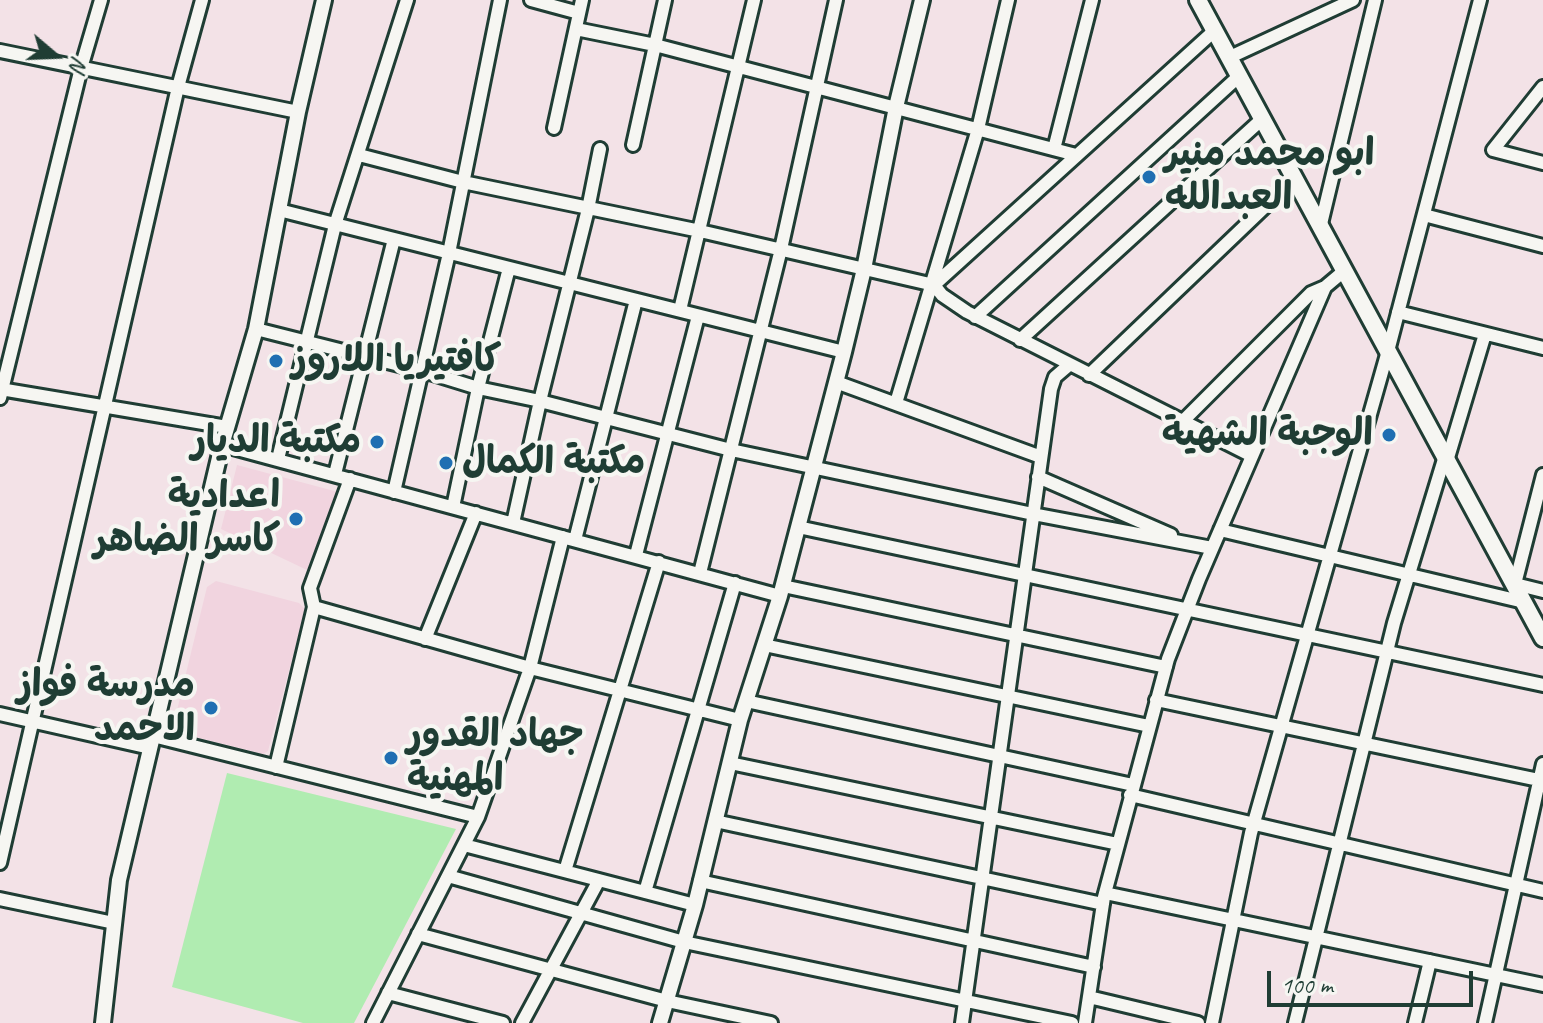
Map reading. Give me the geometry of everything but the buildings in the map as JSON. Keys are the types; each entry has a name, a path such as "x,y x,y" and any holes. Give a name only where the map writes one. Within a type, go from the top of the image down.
{"main road":[{"path":"1198,0 1543,638"}],"street":[{"path":"101,0 81,68 1,392 227,427"},
{"path":"0,863 178,87 202,0"},
{"path":"103,1023 119,880 222,445 256,329 298,112 324,0"},
{"path":"278,459 335,225 407,0"},
{"path":"394,492 449,253 500,0"},
{"path":"531,0 581,6 554,128"},
{"path":"633,145 665,0"},
{"path":"680,310 754,0"},
{"path":"700,573 781,249 836,0"},
{"path":"660,1023 695,905 740,720 781,591 844,352 922,0"},
{"path":"896,403 934,285 978,129 1008,0"},
{"path":"1054,149 1092,0"},
{"path":"1228,58 1353,0"},
{"path":"1320,228 1375,0"},
{"path":"1212,1023 1254,824 1388,351 1480,0"},
{"path":"576,29 655,45 1076,155"},
{"path":"934,285 1213,32"},
{"path":"0,51 298,112"},
{"path":"975,317 1238,77"},
{"path":"1543,87 1493,150 1543,163"},
{"path":"1020,340 1261,120"},
{"path":"513,523 600,149"},
{"path":"359,155 463,182 700,231 934,285 942,295 975,317 1252,456"},
{"path":"1089,375 1294,179"},
{"path":"279,210 844,352"},
{"path":"1424,215 1543,246"},
{"path":"335,474 394,239"},
{"path":"453,507 478,388 509,268"},
{"path":"1182,422 1311,293 1325,287 1344,271"},
{"path":"1085,1023 1104,898 1166,667 1212,548 1325,287"},
{"path":"373,1023 478,817 530,668 606,419 636,300"},
{"path":"1398,312 1543,348"},
{"path":"636,555 698,316"},
{"path":"256,329 731,450 1033,514 1212,548"},
{"path":"1295,1023 1408,574 1485,334"},
{"path":"962,1023 1051,389 1055,377 1069,365"},
{"path":"836,382 1041,457"},
{"path":"222,445 735,583 1016,635 1166,667"},
{"path":"1543,475 1515,584 1543,591"},
{"path":"1038,477 1192,544"},
{"path":"276,767 314,607 310,588 350,479"},
{"path":"425,639 476,513"},
{"path":"798,527 1543,685"},
{"path":"1220,530 1524,602"},
{"path":"565,871 659,562"},
{"path":"645,892 735,583"},
{"path":"314,607 530,668 740,720"},
{"path":"764,645 1149,726"},
{"path":"1156,700 1541,780"},
{"path":"746,701 999,756 1254,824 1543,891"},
{"path":"0,714 276,767 478,817"},
{"path":"730,763 1118,844"},
{"path":"1485,1023 1543,764"},
{"path":"715,821 982,878 1233,920 1543,985"},
{"path":"464,845 695,905"},
{"path":"448,876 684,942 1072,1023"},
{"path":"522,1023 599,880"},
{"path":"700,881 1094,967"},
{"path":"0,899 114,923"},
{"path":"418,934 667,1001 771,1023"},
{"path":"1415,1023 1430,961"},
{"path":"388,993 503,1023"},
{"path":"1089,997 1198,1023"}],"shaded area":[{"path":"237,465 338,492 307,570 221,529"},
{"path":"216,581 299,603 305,609 268,751 263,754 172,731 207,587"}],"green space":[{"path":"227,773 456,829 354,1023 303,1023 172,987"}],"place":[{"name":"ابو محمد منير العبدالله","path":"1149,177"},
{"name":"كافتيريا اللاروز","path":"276,361"},
{"name":"الوجبة الشهية","path":"1389,435"},
{"name":"مكتبة الديار","path":"377,442"},
{"name":"مكتبة الكمال","path":"446,463"},
{"name":"اعدادية كاسر الضاهر","path":"296,519"},
{"name":"مدرسة فواز الاحمد","path":"211,708"},
{"name":"جهاد القدور المهنية","path":"391,758"}]}
